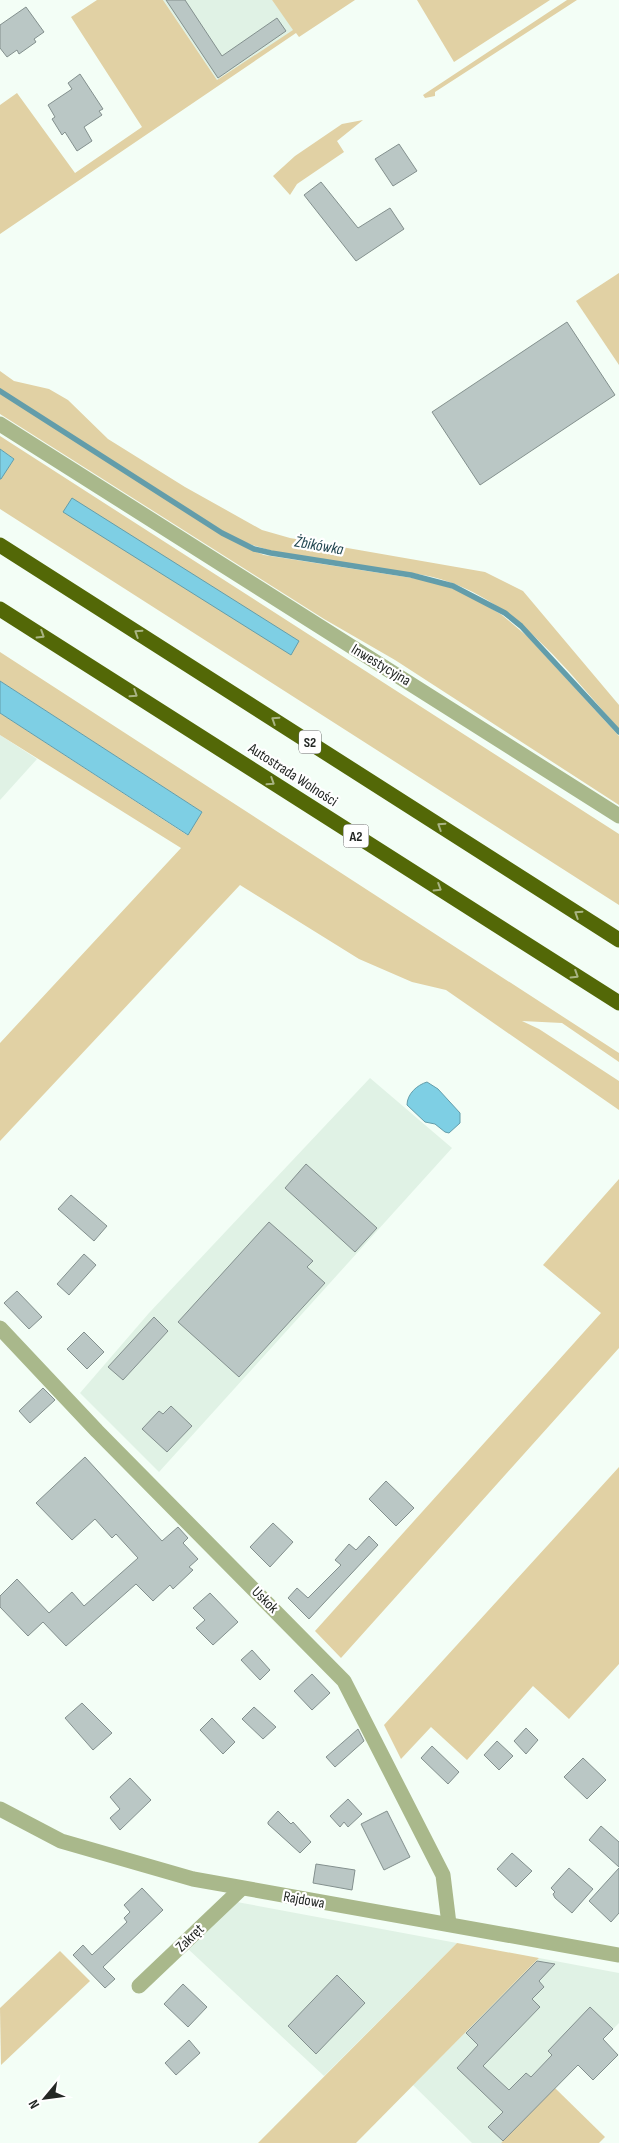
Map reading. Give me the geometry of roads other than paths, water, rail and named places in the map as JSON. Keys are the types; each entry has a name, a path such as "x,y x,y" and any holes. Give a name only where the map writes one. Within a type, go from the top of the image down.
{"highway":[{"name":"S2","path":"0,545 619,940"},
{"name":"Autostrada Wolności","path":"0,609 619,1003"}],"street":[{"name":"Inwestycyjna","path":"0,424 619,816"},
{"name":"Uskok","path":"0,1328 344,1681 443,1875 449,1924"},
{"name":"Rajdowa","path":"0,1808 61,1841 193,1879 619,1955"},
{"name":"Zakręt","path":"139,1986 241,1889"}],"water":[{"path":"0,449 14,459 1,479 0,479"},
{"path":"72,498 299,641 291,655 63,512"},
{"path":"0,681 202,812 188,835 0,713"},
{"path":"427,1082 438,1089 460,1113 460,1123 449,1133 435,1124 425,1122 407,1105 413,1090"}],"waterway":[{"name":"Żbikówka","path":"0,391 222,533 254,549 411,575 453,586 505,613 521,626 619,732"}]}
